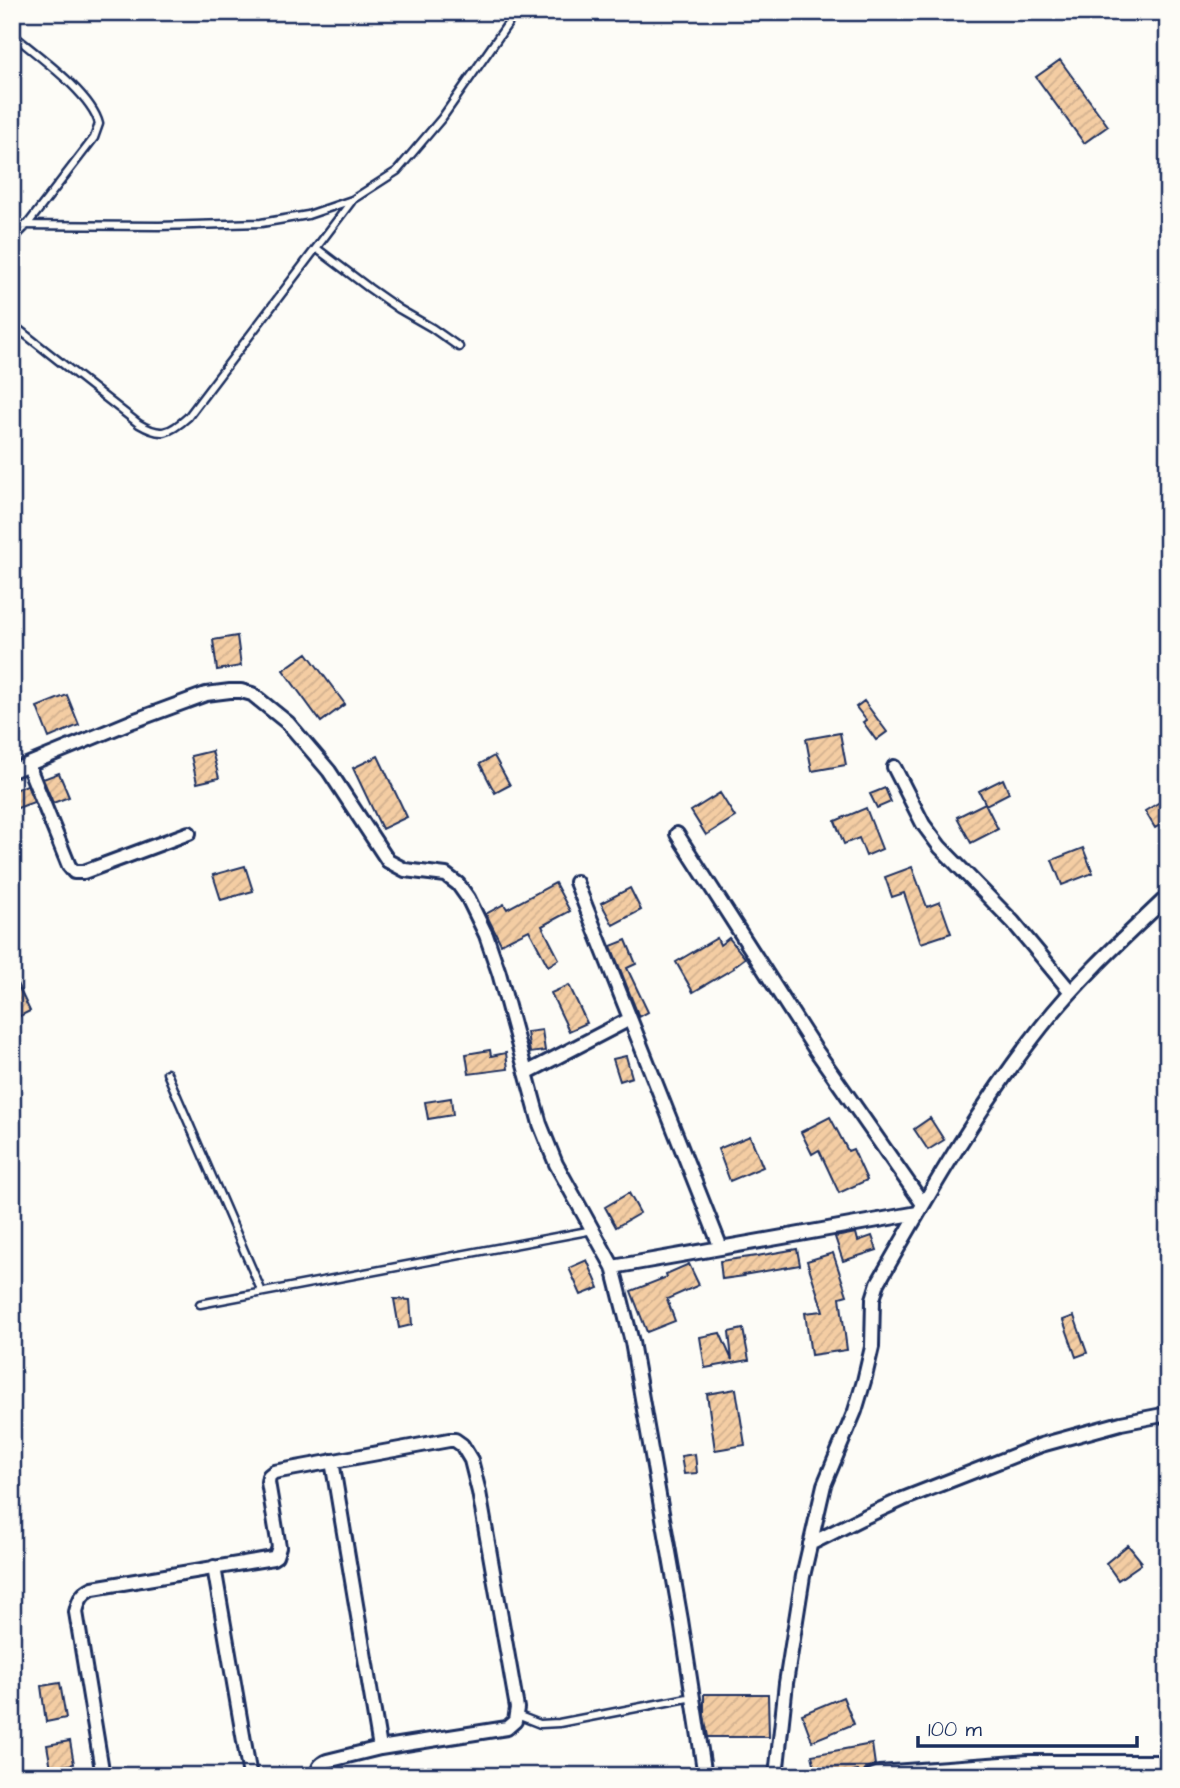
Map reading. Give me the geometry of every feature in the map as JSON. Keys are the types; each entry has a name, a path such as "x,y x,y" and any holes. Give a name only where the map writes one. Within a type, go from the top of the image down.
{"street":[{"path":"12,771 206,694 230,691 252,694 288,723 329,771 388,861 405,870 446,875 458,884 468,898 486,935 499,974 540,1124 556,1164 613,1268 632,1342 681,1620 705,1776"},
{"path":"28,765 69,866 74,872 85,872 189,833"},
{"path":"894,767 923,824 940,847 1013,922 1071,992"},
{"path":"677,834 920,1209"},
{"path":"576,882 721,1248"},
{"path":"776,1776 786,1683 803,1576 824,1485 855,1411 864,1381 872,1347 873,1299 878,1283 920,1209 999,1084 1043,1025 1093,967 1168,896"},
{"path":"526,1073 630,1019"},
{"path":"613,1268 920,1209"},
{"path":"810,1544 903,1499 1041,1446 1121,1423 1168,1414"},
{"path":"103,1776 76,1612 78,1600 84,1592 93,1588 273,1558 279,1547 268,1482 270,1476 279,1471 454,1440 462,1444 471,1460 479,1492 517,1715 515,1721 507,1728 380,1748 327,1761 319,1767 319,1776"},
{"path":"332,1461 380,1748"},
{"path":"214,1567 250,1776"},
{"path":"871,1776 879,1773 960,1771 1029,1762 1168,1762"}],"lane":[{"path":"12,225 159,226 261,223 308,215 352,200 397,171 442,118 516,12"},
{"path":"12,34 79,92 90,104 99,124 94,138 27,225 12,240"},
{"path":"12,324 139,424 153,432 164,433 176,428 188,417 352,200"},
{"path":"316,248 398,309 432,328 459,348"},
{"path":"167,1073 262,1292"},
{"path":"200,1304 593,1230"},
{"path":"517,1715 540,1724 559,1724 693,1697"}],"building":[{"path":"1060,60 1108,126 1084,143 1036,77"},
{"path":"237,636 241,666 217,670 213,640"},
{"path":"307,653 345,704 321,722 283,670"},
{"path":"67,695 79,725 49,738 37,707"},
{"path":"864,701 887,732 876,740 856,707"},
{"path":"840,733 846,765 812,771 806,739"},
{"path":"212,751 219,778 197,783 191,756"},
{"path":"378,756 407,817 382,829 353,768"},
{"path":"494,756 510,785 495,793 480,764"},
{"path":"59,773 69,797 53,803 43,779"},
{"path":"1003,779 1009,793 986,805 979,791"},
{"path":"27,785 34,802 12,810 12,791"},
{"path":"885,788 891,802 877,808 870,794"},
{"path":"720,793 735,817 706,835 691,811"},
{"path":"1163,800 1168,807 1168,821 1155,828 1145,811"},
{"path":"985,803 998,829 971,843 957,817"},
{"path":"866,808 882,849 866,856 859,838 844,844 835,821"},
{"path":"1083,848 1093,873 1062,885 1052,860"},
{"path":"245,866 253,891 221,900 213,875"},
{"path":"912,867 927,907 940,902 951,933 921,943 904,893 892,897 885,877"},
{"path":"555,883 570,911 542,926 559,959 548,966 529,930 501,944 486,914 504,904 507,909"},
{"path":"630,888 641,910 613,925 601,903"},
{"path":"717,938 720,945 729,938 745,958 734,968 693,992 676,962"},
{"path":"626,940 636,964 627,968 648,1012 639,1017 611,946"},
{"path":"12,973 30,1011 12,1020"},
{"path":"569,985 587,1023 569,1031 551,993"},
{"path":"542,1030 545,1051 530,1053 527,1032"},
{"path":"490,1050 491,1056 506,1053 508,1069 469,1074 466,1054"},
{"path":"626,1056 632,1077 620,1081 613,1059"},
{"path":"451,1098 453,1115 428,1119 425,1102"},
{"path":"830,1117 848,1151 853,1149 867,1180 839,1193 819,1150 812,1154 801,1132"},
{"path":"930,1118 944,1140 928,1150 914,1129"},
{"path":"750,1136 763,1167 730,1181 718,1149"},
{"path":"629,1193 640,1213 616,1227 605,1207"},
{"path":"856,1233 858,1241 872,1236 877,1250 843,1261 835,1237"},
{"path":"797,1249 800,1265 722,1279 720,1261"},
{"path":"833,1253 847,1295 840,1297 847,1350 811,1355 805,1313 823,1311 807,1261"},
{"path":"587,1260 599,1288 581,1295 569,1268"},
{"path":"689,1264 699,1285 667,1299 675,1321 647,1332 631,1291 667,1277 666,1274"},
{"path":"394,1299 410,1300 412,1325 399,1328"},
{"path":"1074,1316 1087,1353 1076,1357 1063,1320"},
{"path":"743,1329 749,1360 705,1368 700,1337 720,1333 732,1360 729,1332"},
{"path":"736,1389 745,1445 715,1450 707,1394"},
{"path":"695,1454 697,1473 684,1474 681,1456"},
{"path":"1128,1545 1141,1564 1118,1580 1106,1563"},
{"path":"60,1683 66,1718 46,1722 41,1686"},
{"path":"704,1694 768,1694 769,1737 708,1737"},
{"path":"843,1697 854,1724 812,1741 802,1714"},
{"path":"70,1741 74,1764 51,1768 47,1745"},
{"path":"872,1744 875,1765 863,1773 858,1771 838,1776 817,1776 812,1755"}]}
